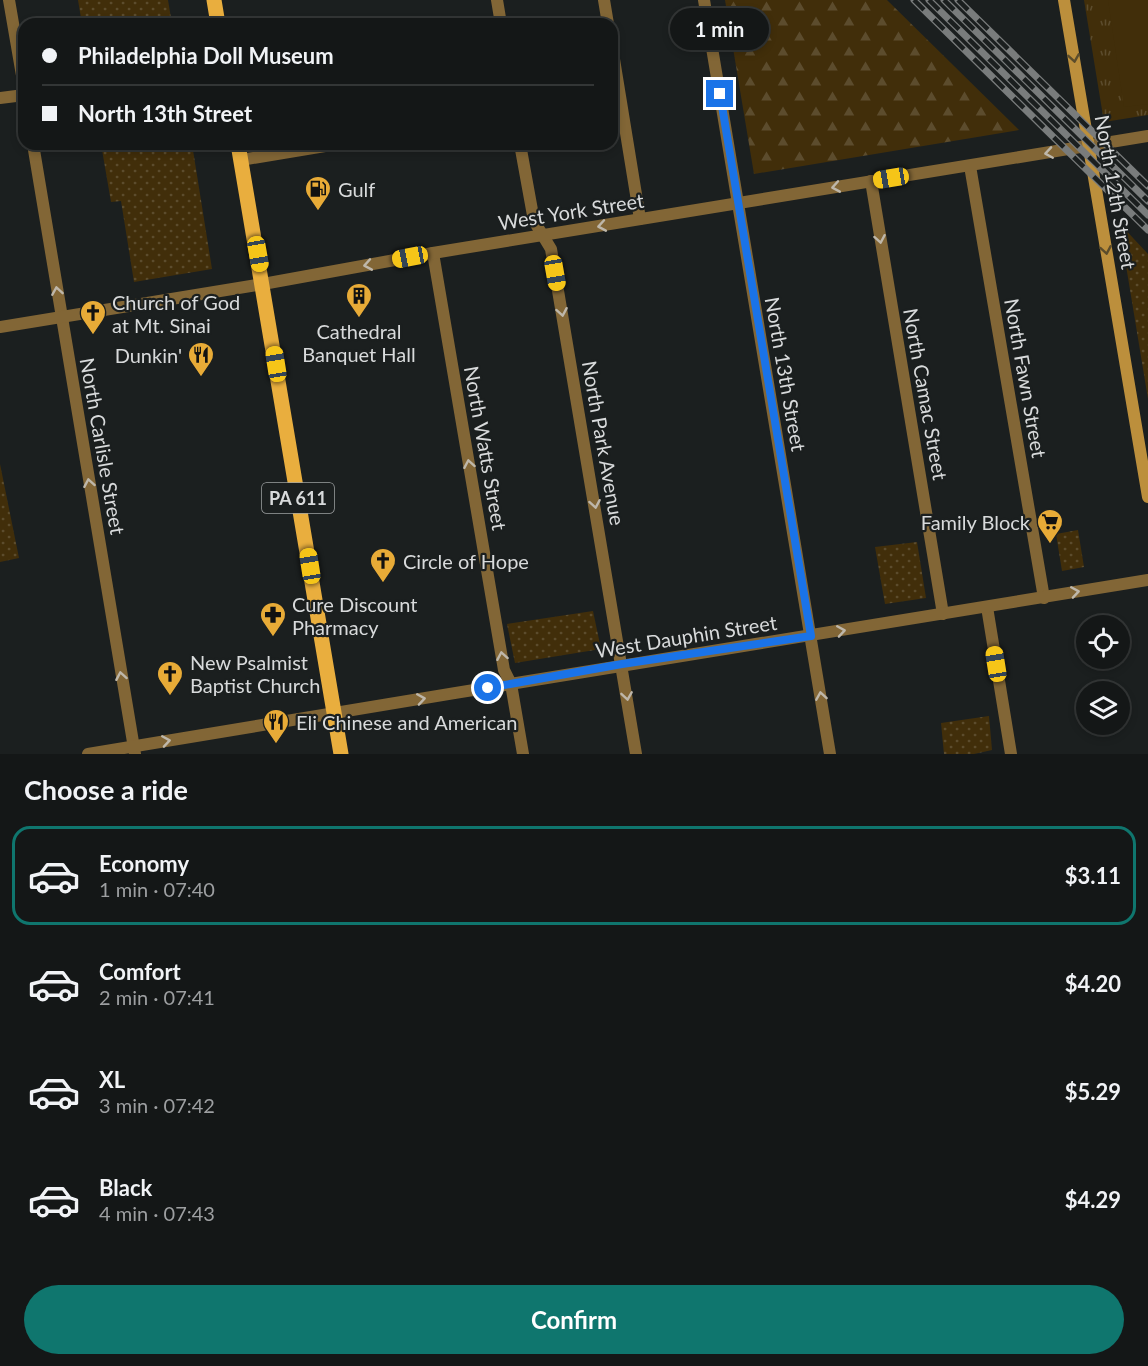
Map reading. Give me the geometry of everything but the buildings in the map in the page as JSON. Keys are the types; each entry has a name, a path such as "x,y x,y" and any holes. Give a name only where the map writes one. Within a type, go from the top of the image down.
{"main road":[{"path":"214,0 217,18"},
{"name":"North 12th Street","path":"1064,0 1148,497"},
{"name":"PA 611","path":"239,150 341,754"}],"street":[{"path":"9,0 18,52"},
{"path":"497,0 500,18"},
{"path":"604,0 607,18"},
{"name":"North 13th Street","path":"704,0 830,754"},
{"path":"618,85 640,219"},
{"path":"0,98 18,96"},
{"name":"West York Street","path":"0,327 263,284 433,253 1148,136"},
{"name":"North Carlisle Street","path":"34,150 134,750"},
{"path":"241,160 301,150"},
{"name":"North Park Avenue","path":"521,150 534,221 551,249 636,754"},
{"name":"North Fawn Street","path":"970,166 1044,597"},
{"name":"North Camac Street","path":"871,181 944,614"},
{"name":"North Watts Street","path":"433,253 504,670 511,684 523,754"},
{"name":"West Dauphin Street","path":"88,754 134,750 622,664 811,636 1148,580"},
{"path":"987,607 1011,754"}],"green space":[{"path":"78,0 168,0 171,18 81,18"},
{"path":"725,0 887,0 1019,130 754,174"},
{"path":"1084,0 1148,0 1148,115 1104,122"},
{"path":"1108,0 1148,0 1148,104 1124,107"},
{"path":"102,150 193,150 212,269 134,282 121,201 111,202"},
{"path":"1119,223 1148,254 1148,399"},
{"path":"0,464 19,558 0,562"},
{"path":"1078,530 1084,567 1062,571 1056,534"},
{"path":"917,542 926,598 885,604 875,547"},
{"path":"593,611 601,649 515,663 507,624"},
{"path":"989,716 992,750 974,754 944,754 941,723"}],"railway":[{"path":"914,0 1148,230"},
{"path":"929,0 1148,215"},
{"path":"944,0 1148,201"},
{"path":"958,0 1148,186"}],"place":[{"name":"Gulf","path":"318,212"},
{"name":"Cathedral Banquet Hall","path":"359,319"},
{"name":"Church of God at Mt. Sinai","path":"93,336"},
{"name":"Dunkin'","path":"201,378"},
{"name":"Family Block","path":"1050,545"},
{"name":"Circle of Hope","path":"383,584"},
{"name":"Cure Discount Pharmacy","path":"273,638"},
{"name":"New Psalmist Baptist Church","path":"170,697"},
{"name":"Eli Chinese and American","path":"276,745"}],"route":[{"path":"488,688 622,664 811,636 720,94"}]}
